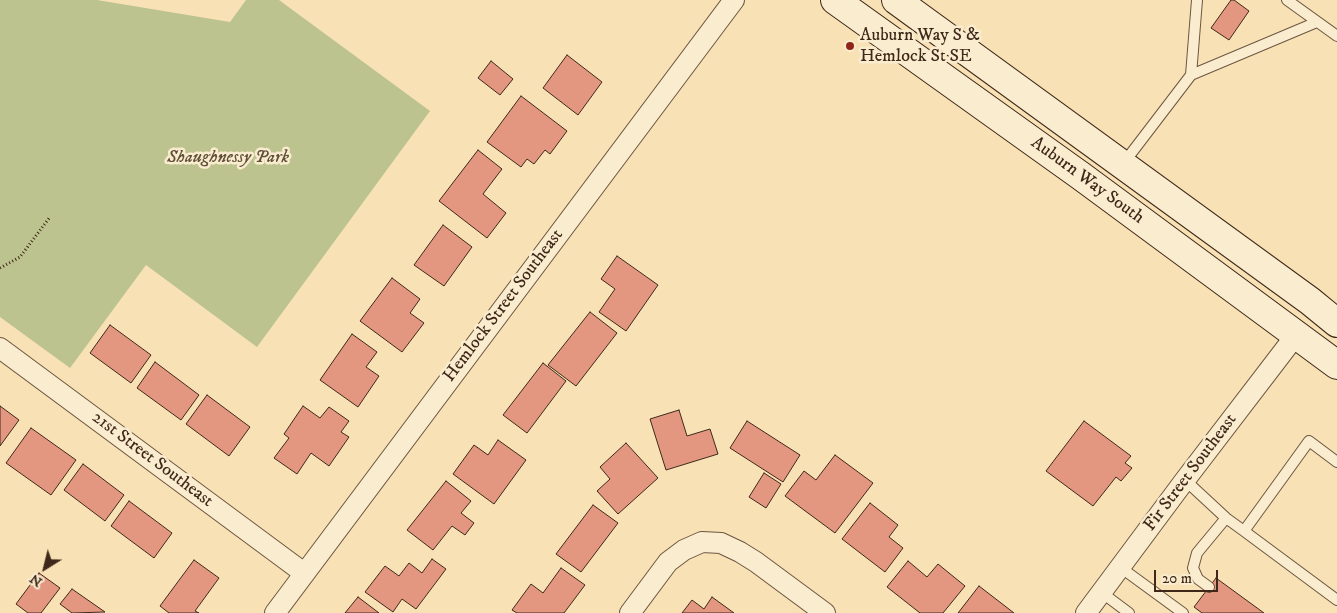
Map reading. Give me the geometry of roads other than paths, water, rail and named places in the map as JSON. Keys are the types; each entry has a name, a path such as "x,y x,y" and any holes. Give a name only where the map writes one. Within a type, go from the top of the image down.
{"main road":[{"name":"Auburn Way South","path":"835,0 1337,365"},
{"name":"Auburn Way South","path":"896,0 1337,322"},
{"path":"987,109 1005,110 1020,116 1060,140 1102,171 1109,171 1122,165"},
{"path":"1296,335 1304,326 1311,326 1321,330 1337,342"}],"street":[{"name":"Hemlock Street Southeast","path":"275,613 734,0"},
{"name":"Fir Street Southeast","path":"1086,613 1296,335"},
{"name":"21st Street Southeast","path":"0,348 304,573"},
{"path":"630,613 668,562 684,550 702,542 721,543 740,552 825,613"}],"lane":[{"path":"1191,74 1197,0"},
{"path":"1287,0 1337,36"},
{"path":"1122,165 1191,74 1317,22"},
{"path":"1244,531 1309,441 1337,462"},
{"path":"1185,480 1226,518 1337,600"},
{"path":"1209,587 1198,579 1193,568 1197,553 1226,518"},
{"path":"1120,567 1183,613"},
{"path":"1101,592 1129,613"}],"place":[{"name":"Auburn Way S & Hemlock St SE","path":"850,46"}],"park label":[{"name":"Shaughnessy Park","path":"228,158"}]}
